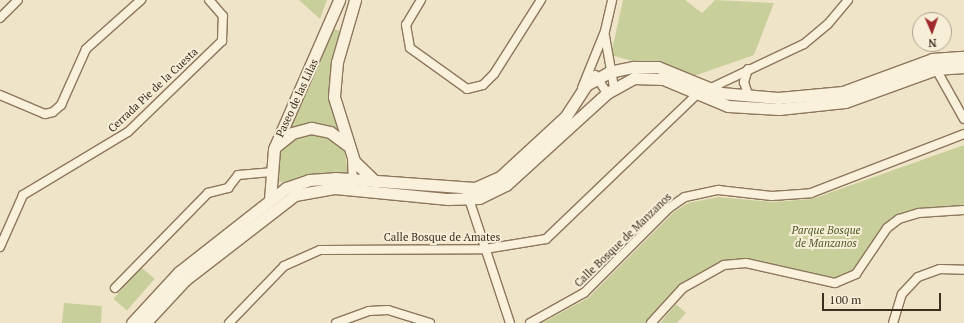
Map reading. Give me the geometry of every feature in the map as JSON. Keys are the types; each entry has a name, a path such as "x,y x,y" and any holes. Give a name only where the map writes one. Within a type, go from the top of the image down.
{"street":[{"path":"0,18 18,0"},
{"path":"0,95 45,114 53,112 61,105 86,49 141,0"},
{"name":"Cerrada Pie de la Cuesta","path":"0,247 22,195 128,132 222,41 222,16 209,0"},
{"name":"Paseo de las Lilas","path":"270,199 274,149 339,0"},
{"name":"Paseo de las Lilas","path":"355,0 346,22 334,78 336,108 350,151 361,171 379,183"},
{"path":"422,0 406,25 410,48 468,88 484,84 494,74 542,0"},
{"path":"145,323 186,280 286,200 315,190 379,183 467,195 500,176 566,116 582,89 605,31 612,0"},
{"name":"Calle Bosque de Amates","path":"229,323 284,266 320,250 485,249 546,239 696,96 707,88 804,44 828,24 848,0"},
{"path":"605,31 610,72 610,90"},
{"path":"595,56 597,78 610,90"},
{"path":"582,89 597,78 610,72 633,67 658,67 707,88 748,97 843,92 932,59 964,57"},
{"path":"132,323 179,272 270,199 291,186 309,180 467,195 506,185 610,90 634,78 650,77 670,82 696,96 737,107 811,106 869,96 936,69 964,67"},
{"path":"748,69 744,82 748,97"},
{"path":"936,69 964,120"},
{"path":"274,149 292,133 311,128 330,132 350,151"},
{"name":"Calle Bosque de Manzanos","path":"530,323 584,293 669,208 685,197 718,190 779,196 811,193 964,134"},
{"name":"Paseo de las Lilas","path":"350,151 353,185"},
{"path":"115,288 208,194 228,188 238,175 271,172"},
{"path":"467,195 510,323"},
{"path":"651,323 683,288 724,265 746,263 835,283 856,274 887,228 899,219 919,213 964,210"},
{"path":"893,323 902,294 918,277 940,269 964,270"},
{"path":"336,323 369,311 388,310 430,323"}],"green space":[{"path":"299,0 327,0 320,19"},
{"path":"623,0 685,0 702,13 715,0 774,3 754,55 691,77 611,55"},
{"path":"334,29 340,31 330,98 338,131 286,132"},
{"path":"311,133 328,136 344,149 349,177 279,182 277,152 294,137"},
{"name":"Parque Bosque de Manzanos","path":"964,145 964,206 910,210 891,218 849,274 835,279 734,259 708,268 680,285 646,323 542,323 588,298 674,212 688,203 718,197 772,202 812,199"},
{"path":"141,267 155,279 127,311 113,299"},
{"path":"64,303 102,306 101,323 62,323"},
{"path":"676,304 686,313 677,323 660,323"}]}
